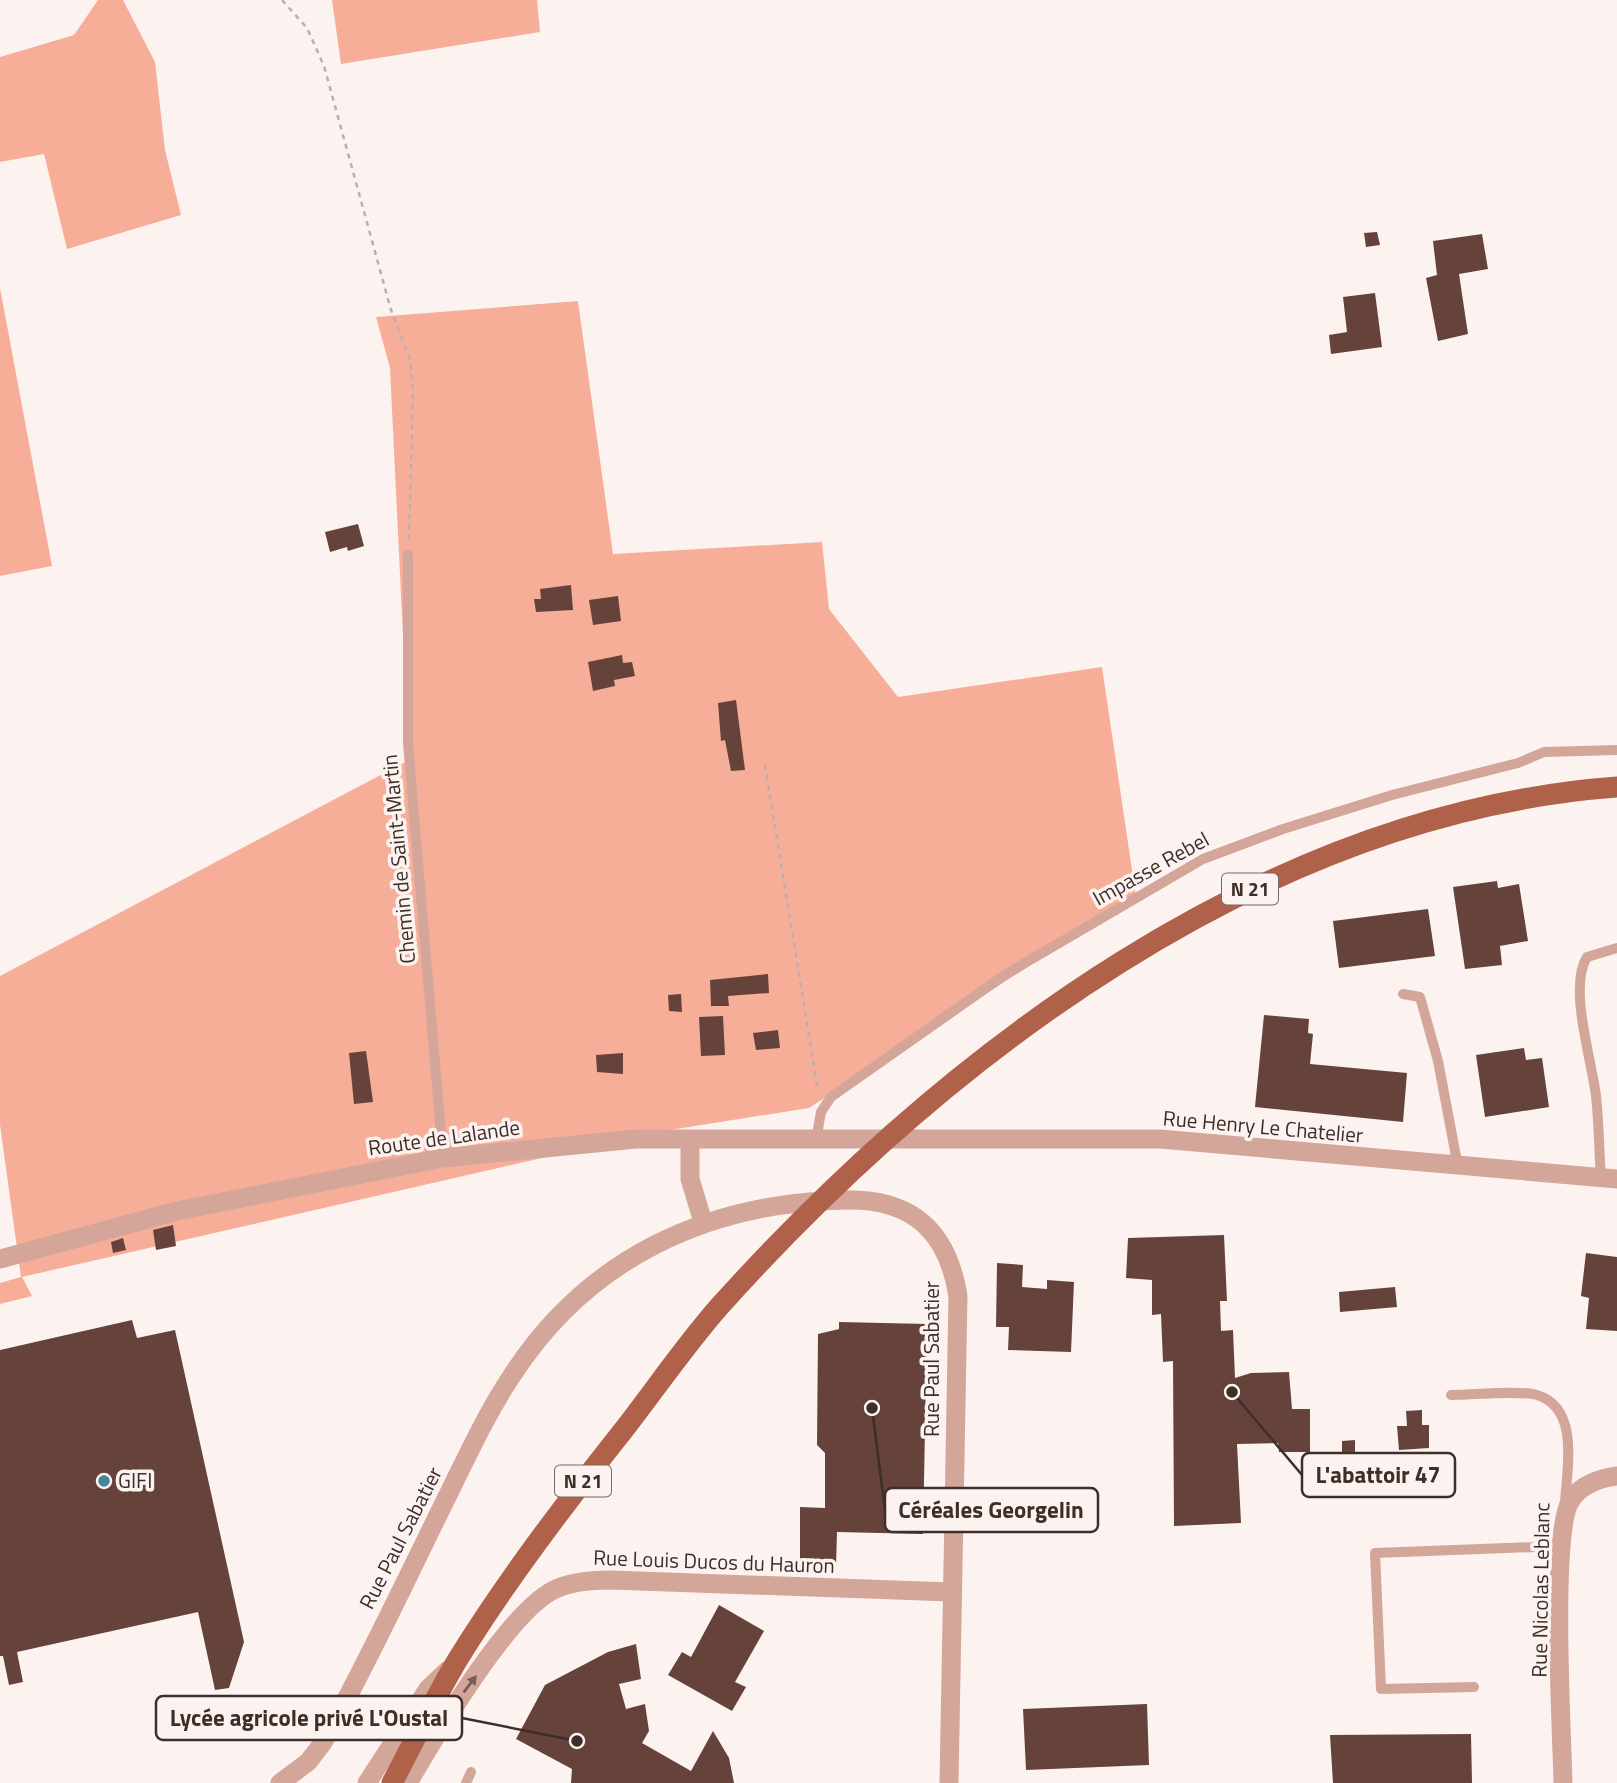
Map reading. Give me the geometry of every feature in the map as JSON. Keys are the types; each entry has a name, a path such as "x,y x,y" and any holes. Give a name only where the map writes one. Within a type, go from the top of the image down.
{"main road":[{"name":"N 21","path":"392,1783 458,1660 573,1493 717,1310 832,1190 932,1101 1014,1036 1166,935 1259,884 1407,828 1544,796 1617,787"}],"street":[{"name":"Rue Henry Le Chatelier","path":"904,1142 1160,1139 1459,1168 1609,1179"},
{"path":"690,1140 690,1179 703,1222"},
{"name":"Route de Lalande","path":"0,1259 177,1211 443,1158 584,1142 904,1142"},
{"name":"Rue Paul Sabatier","path":"280,1783 308,1762 322,1744 510,1377 542,1335 592,1285 664,1239 703,1222 790,1203 850,1200 874,1201 899,1209 939,1238 954,1269 958,1296 949,1783"},
{"path":"1564,1514 1572,1498 1589,1484 1617,1476"},
{"name":"Rue Nicolas Leblanc","path":"1563,1783 1564,1514"},
{"name":"Rue Louis Ducos du Hauron","path":"408,1783 451,1709 514,1624 556,1588 586,1581 611,1580 951,1592"},
{"path":"367,1783 428,1689 458,1660"}],"lane":[{"name":"Chemin de Saint-Martin","path":"408,555 408,743 443,1158"},
{"name":"Impasse Rebel","path":"821,1112 831,1097 1006,974 1203,859 1392,795 1518,763 1544,752 1617,750"},
{"path":"1609,1179 1580,995 1579,969 1587,957 1617,948"},
{"path":"1403,994 1420,997 1438,1061 1459,1168"},
{"path":"816,1141 821,1112"},
{"name":"Rue Nicolas Leblanc","path":"1451,1395 1536,1395 1551,1403 1561,1416 1569,1445 1564,1514"},
{"path":"1474,1686 1381,1689 1375,1553 1562,1546"},
{"path":"466,1783 471,1772"}],"path":[{"path":"282,0 307,27 324,66 391,310 410,360 413,393 408,555"},
{"path":"765,765 821,1112"}],"shaded area":[{"path":"98,0 123,0 155,62 165,150 181,215 67,249 44,154 0,162 0,57 74,35"},
{"path":"332,0 537,0 540,32 341,64"},
{"path":"0,288 52,566 0,576"},
{"path":"578,301 613,554 822,542 829,609 898,697 1102,667 1136,897 809,1108 651,1133 22,1277 32,1296 0,1304 0,1283 21,1277 0,1125 0,976 409,760 390,368 376,317"}],"building":[{"path":"1377,232 1380,245 1366,247 1364,233"},
{"path":"1482,234 1488,269 1459,274 1468,334 1438,341 1426,278 1437,275 1433,241"},
{"path":"1375,293 1382,347 1331,354 1329,335 1347,332 1343,297"},
{"path":"358,524 364,546 348,551 347,547 330,552 325,532"},
{"path":"571,585 573,610 536,612 534,599 541,599 540,589"},
{"path":"618,596 621,621 593,625 589,600"},
{"path":"622,655 623,663 632,662 635,676 614,680 615,686 593,691 588,662"},
{"path":"736,700 745,770 731,771 725,740 721,741 718,703"},
{"path":"1497,881 1498,888 1519,884 1528,941 1500,946 1502,965 1465,969 1453,887"},
{"path":"1428,909 1435,956 1339,968 1333,921"},
{"path":"768,974 769,993 728,996 729,1006 711,1006 710,980"},
{"path":"681,994 682,1012 669,1011 668,995"},
{"path":"1264,1015 1309,1019 1308,1033 1313,1034 1310,1064 1407,1073 1403,1122 1255,1107"},
{"path":"723,1016 725,1055 701,1056 699,1017"},
{"path":"778,1030 780,1048 756,1050 753,1033"},
{"path":"1524,1048 1526,1060 1542,1058 1549,1107 1485,1117 1476,1055"},
{"path":"366,1051 373,1102 354,1104 349,1053"},
{"path":"623,1053 623,1074 597,1072 596,1055"},
{"path":"173,1225 176,1246 156,1250 153,1230"},
{"path":"1224,1235 1227,1301 1220,1301 1221,1331 1233,1330 1235,1378 1251,1373 1289,1372 1292,1409 1310,1409 1310,1452 1279,1452 1278,1443 1237,1444 1241,1523 1174,1526 1173,1361 1163,1362 1161,1314 1152,1315 1152,1280 1126,1278 1128,1238"},
{"path":"123,1238 126,1250 113,1253 111,1242"},
{"path":"1586,1253 1617,1257 1617,1331 1586,1329 1589,1298 1581,1296"},
{"path":"997,1263 1023,1265 1022,1287 1047,1289 1047,1280 1074,1282 1071,1352 1008,1350 1009,1327 996,1327"},
{"path":"1395,1287 1397,1307 1340,1312 1339,1292"},
{"name":"GIFI","path":"132,1320 137,1338 175,1330 244,1642 229,1688 215,1690 198,1612 17,1652 23,1682 9,1685 3,1656 0,1656 0,1350"},
{"path":"839,1322 927,1324 923,1534 837,1532 836,1566 800,1566 800,1507 825,1508 825,1453 817,1445 818,1334 839,1329"},
{"path":"1422,1410 1422,1425 1429,1425 1429,1448 1399,1450 1397,1426 1407,1426 1406,1411"},
{"path":"1355,1440 1355,1456 1342,1456 1342,1441"},
{"path":"719,1605 764,1631 735,1682 746,1687 732,1711 668,1675 682,1652 691,1657"},
{"path":"636,1644 641,1679 619,1684 626,1709 645,1704 649,1731 642,1743 691,1771 713,1731 729,1758 734,1783 571,1783 572,1769 516,1739 545,1685 608,1652"},
{"path":"1147,1704 1149,1765 1026,1770 1023,1709"},
{"path":"1471,1734 1472,1783 1333,1783 1330,1735"}],"place":[{"name":"L'abattoir 47","path":"1232,1392"},
{"name":"Céréales Georgelin","path":"872,1408"},
{"name":"GIFI","path":"104,1481"},
{"name":"Lycée agricole privé L'Oustal","path":"577,1741"}]}
